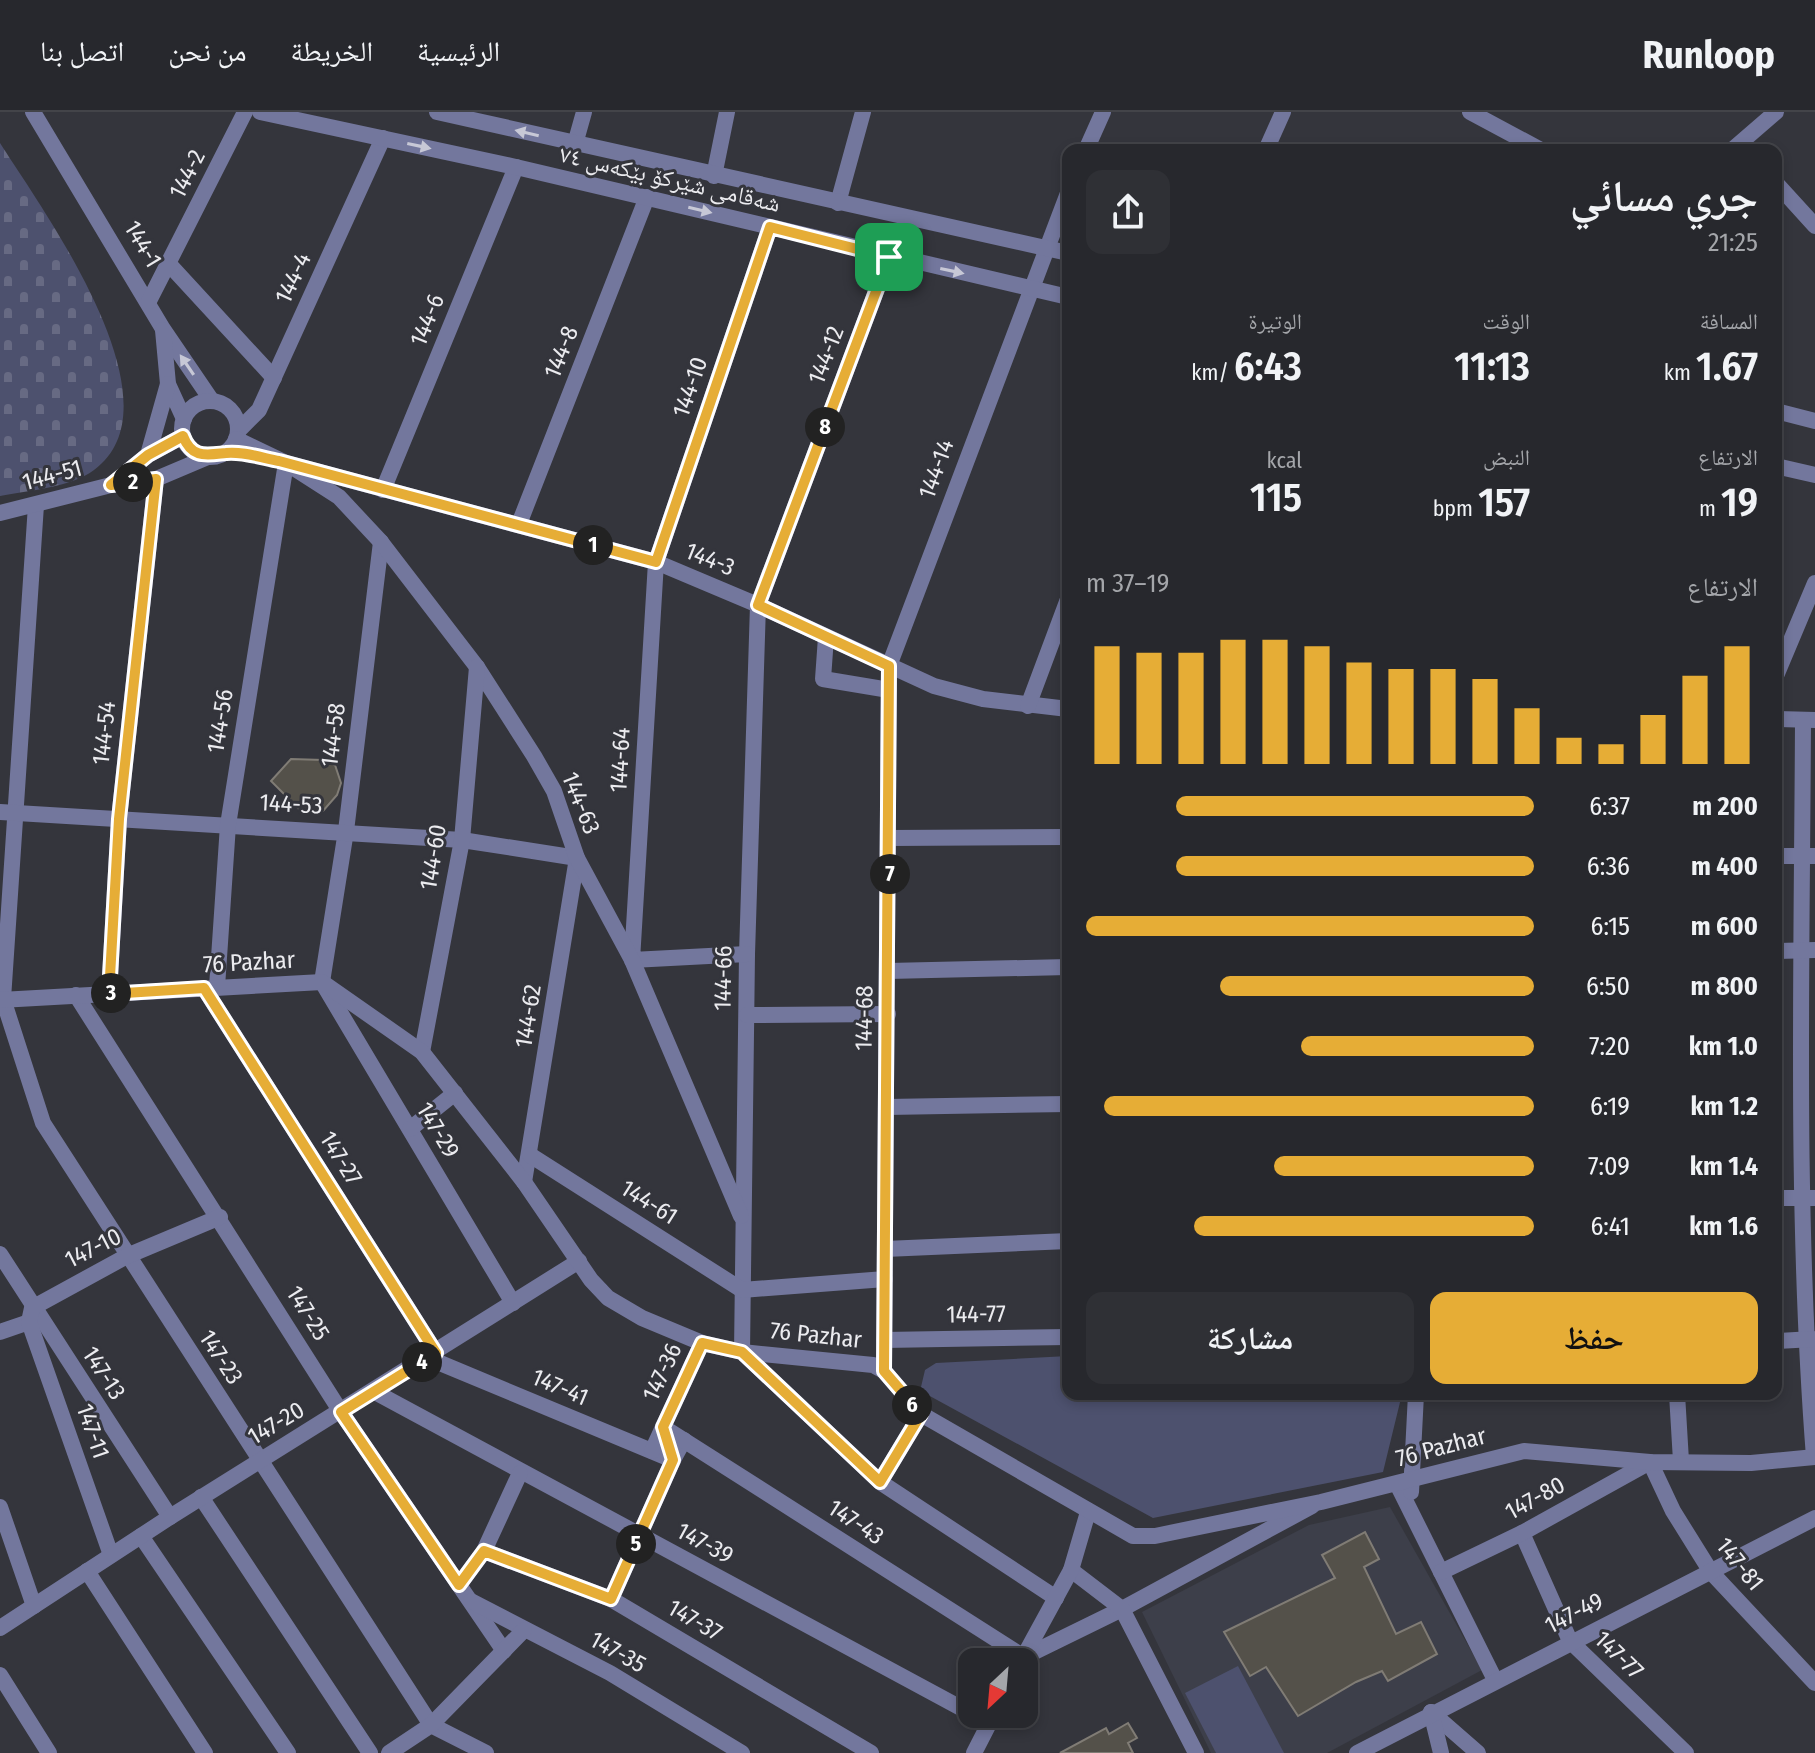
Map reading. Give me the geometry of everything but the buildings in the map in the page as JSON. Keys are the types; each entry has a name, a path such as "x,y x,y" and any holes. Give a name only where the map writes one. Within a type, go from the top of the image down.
{"street":[{"name":"144-1","path":"33,112 163,329 212,401 234,414 227,445"},
{"name":"144-2","path":"149,301 245,112"},
{"name":"شەقامی شێرکۆ بێکەس ٧٤","path":"260,112 516,167 1062,296"},
{"path":"575,144 584,112"},
{"path":"714,176 727,112"},
{"path":"838,203 863,112"},
{"path":"1269,144 1283,112"},
{"path":"1470,112 1530,144"},
{"path":"1743,144 1776,112"},
{"name":"شەقامی شێرکۆ بێکەس ٧٤","path":"448,113 714,176 1062,251"},
{"path":"1088,144 1098,113"},
{"name":"144-4","path":"227,445 259,410 383,138"},
{"name":"144-6","path":"383,490 516,167"},
{"path":"1782,190 1815,226"},
{"name":"144-8","path":"519,524 647,197"},
{"name":"144-14","path":"889,666 1062,207"},
{"name":"144-10","path":"656,562 770,227"},
{"name":"144-12","path":"758,605 889,257"},
{"path":"168,263 274,378"},
{"path":"163,329 168,384 192,450 227,445"},
{"path":"148,455 168,384"},
{"path":"111,485 183,427 195,405 212,401"},
{"path":"1782,413 1815,421"},
{"name":"144-3","path":"227,445 656,562 934,686 1028,706 1062,709"},
{"name":"144-51","path":"0,513 111,485 156,479 227,445"},
{"name":"144-63","path":"283,462 339,497 381,542 477,667 554,791 577,858 632,960 743,1221"},
{"name":"144-56","path":"211,988 228,825 283,462"},
{"path":"1782,467 1815,475"},
{"name":"144-54","path":"109,994 119,819 156,479"},
{"path":"1,1000 18,813 36,505"},
{"name":"144-58","path":"322,982 346,831 381,542"},
{"name":"144-64","path":"632,960 656,562"},
{"path":"1782,662 1815,583"},
{"name":"144-66","path":"742,1352 747,954 758,605"},
{"path":"1028,706 1062,615"},
{"path":"826,637 823,679 889,690"},
{"name":"144-68","path":"884,1371 889,666"},
{"name":"144-60","path":"422,1052 462,840 477,667"},
{"path":"1782,719 1809,720 1808,1198 1814,1457"},
{"name":"144-53","path":"0,812 462,840 577,858"},
{"path":"890,838 1062,837"},
{"path":"1782,856 1809,856"},
{"name":"144-62","path":"524,1182 577,858"},
{"path":"1782,951 1809,950"},
{"path":"632,960 747,954"},
{"path":"888,971 1062,967"},
{"name":"76 Pazhar","path":"1,1000 322,982 422,1052 524,1182 608,1298 652,1323 702,1343 742,1352 858,1361 884,1371 921,1414 1125,1533 1155,1536 1321,1502 1524,1451 1650,1462 1751,1463 1814,1457"},
{"name":"147-29","path":"322,982 513,1303"},
{"name":"147-27","path":"211,988 432,1355"},
{"name":"147-25","path":"76,995 220,1217 341,1412 504,1651"},
{"name":"147-23","path":"1,1000 43,1123 431,1725"},
{"path":"747,1015 888,1014"},
{"path":"410,1129 455,1093"},
{"path":"887,1107 1062,1104"},
{"name":"144-61","path":"530,1155 742,1290"},
{"path":"1782,1198 1808,1198"},
{"name":"147-10","path":"0,1332 127,1256 220,1217"},
{"path":"885,1249 1062,1241"},
{"name":"147-13","path":"0,1254 31,1315 170,1517"},
{"name":"147-20","path":"0,1628 201,1497 579,1261"},
{"path":"742,1290 885,1279"},
{"name":"147-11","path":"31,1315 111,1555"},
{"name":"144-77","path":"884,1340 1062,1337"},
{"path":"1782,1341 1810,1339"},
{"name":"147-36","path":"675,1449 663,1427 702,1343"},
{"path":"742,1352 880,1482 1056,1598"},
{"name":"147-41","path":"432,1355 652,1451"},
{"name":"147-39","path":"373,1391 958,1706"},
{"path":"1415,1400 1404,1482 1410,1510 1495,1680"},
{"path":"1677,1400 1681,1461"},
{"path":"880,1482 921,1414"},
{"path":"611,1599 675,1449 652,1451 663,1427"},
{"name":"147-43","path":"675,1449 1002,1648"},
{"name":"147-80","path":"1441,1572 1522,1533 1650,1462"},
{"name":"147-81","path":"1650,1462 1673,1511 1711,1572 1815,1683"},
{"path":"459,1585 484,1551 520,1473"},
{"path":"201,1497 370,1753"},
{"path":"1038,1652 1321,1502"},
{"path":"0,1507 34,1606"},
{"path":"1029,1648 1071,1570 1088,1512"},
{"name":"147-49","path":"1357,1753 1431,1712 1815,1518"},
{"name":"147-77","path":"1522,1533 1570,1641 1686,1753"},
{"path":"141,1536 288,1753"},
{"name":"147-37","path":"484,1551 611,1599 871,1753"},
{"path":"1071,1570 1122,1609 1196,1753"},
{"path":"87,1571 205,1753"},
{"name":"147-35","path":"468,1600 610,1673 742,1753"},
{"path":"389,1753 431,1725 524,1630"},
{"path":"0,1675 49,1753"},
{"path":"1431,1712 1441,1753"},
{"path":"1431,1712 1478,1753"},
{"path":"431,1725 486,1753"},
{"path":"974,1753 987,1728"}],"shaded area":[{"path":"1390,1507 1482,1670 1327,1753 1211,1753 1142,1612 1309,1525"}],"green space":[{"path":"0,143 72,257 96,306 115,354 123,400 118,439 94,470 61,485 0,496"},
{"path":"1062,1356 1062,1400 1401,1400 1383,1472 1153,1518 928,1395 921,1387 925,1370 936,1363"},
{"path":"1238,1666 1284,1753 1216,1753 1185,1693"}],"route":[{"path":"770,227 889,257 758,605 889,666 884,1371 921,1414 880,1482 742,1352 702,1343 663,1427 673,1460 611,1599 484,1551 459,1585 341,1412 436,1353 204,988 109,994 119,819 156,479 111,485 148,455 183,436 186,444 200,455 208,457 225,453 279,461 656,562 770,227"}]}
